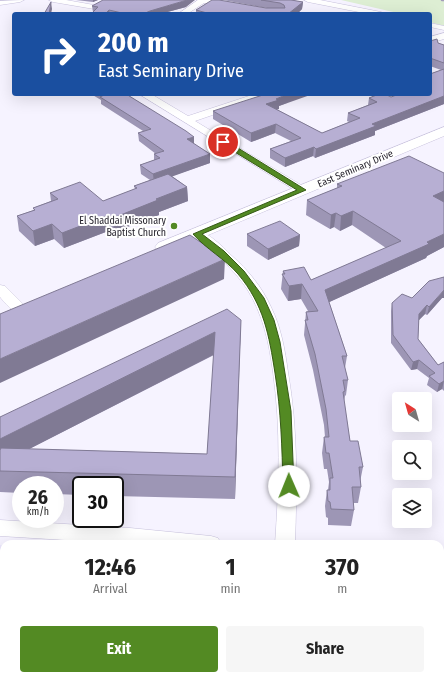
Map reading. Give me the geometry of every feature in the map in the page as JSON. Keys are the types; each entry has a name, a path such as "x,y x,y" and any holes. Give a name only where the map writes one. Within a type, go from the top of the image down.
{"main road":[{"name":"East Seminary Drive","path":"145,255 444,131"},
{"path":"0,317 27,306"}],"street":[{"path":"0,3 20,0"},
{"path":"53,0 97,5 85,12"},
{"path":"185,12 203,0 240,6"},
{"path":"308,0 371,12"},
{"path":"432,25 444,28"},
{"path":"432,39 444,36"},
{"path":"147,96 302,190"},
{"path":"187,120 259,96"},
{"path":"197,234 241,272 260,298 269,320 282,379 287,425 289,486 284,540"},
{"path":"0,289 27,306"},
{"path":"0,528 170,540"}],"green space":[{"path":"341,0 444,0 444,26 432,23 432,12 393,12"}],"building":[{"path":"103,0 187,0 148,12 118,12 109,10 107,12 93,12 98,7 92,6"},
{"path":"212,0 266,8 285,8 284,5 280,3 261,0 291,0 303,2 290,12 203,12 196,10"},
{"path":"51,2 49,12 45,12"},
{"path":"437,39 438,43 444,45 444,63 432,59 432,40"},
{"path":"444,69 444,96 372,124 376,126 316,149 314,147 285,158 270,149 301,138 276,124 251,133 213,111 260,96 283,96 276,99 279,100 266,104 322,133 360,118 348,113 377,102 369,98 374,96 432,96 432,73"},
{"path":"129,96 186,131 194,137 187,139 210,154 153,174 140,165 160,158 154,154 164,151 138,133 151,129 100,97"},
{"path":"409,156 444,173 444,191 433,196 444,202 444,234 427,242 429,244 325,290 347,356 342,356 348,380 343,380 345,391 343,392 350,441 358,441 363,467 359,467 361,487 352,487 354,510 331,509 330,502 328,501 327,490 330,490 330,478 333,478 329,453 326,453 324,437 329,437 326,409 315,354 305,320 308,320 306,312 318,311 302,284 289,286 282,274 285,274 283,271 304,267 311,280 401,241 353,211 341,216 336,213 331,215 307,200 342,186 337,184"},
{"path":"168,174 187,187 113,218 109,215 62,233 52,224 33,231 17,216 35,210 33,208 58,199 50,193 80,182 103,201 137,188 134,186"},
{"path":"280,221 300,235 268,249 247,234"},
{"path":"190,235 225,259 0,359 0,314"},
{"path":"444,277 444,290 429,307 427,305 419,314 418,339 438,365 444,362 444,381 439,384 429,376 435,373 419,360 413,362 393,335 392,303 402,294 412,298 429,281"},
{"path":"227,309 241,320 235,477 0,471 1,448 207,454 215,332 0,439 0,417"}],"place":[{"name":"El Shaddai Missonary Baptist Church","path":"174,226"}],"route":[{"path":"223,142 302,190 197,234 228,259 241,272 260,298 269,320 282,379 286,411 289,486"}]}
